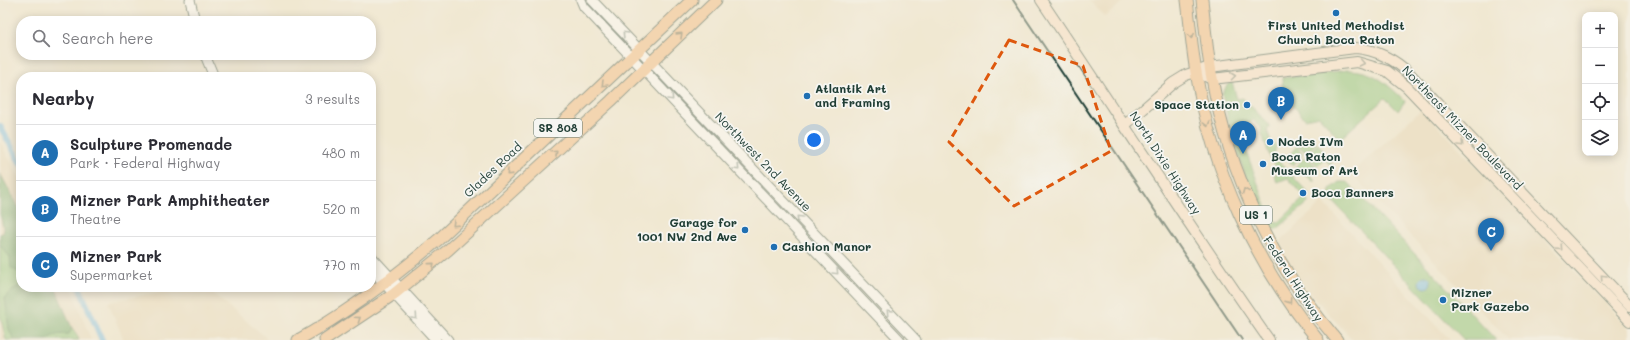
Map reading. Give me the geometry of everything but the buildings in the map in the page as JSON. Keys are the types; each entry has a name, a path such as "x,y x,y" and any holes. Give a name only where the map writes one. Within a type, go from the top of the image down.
{"main road":[{"name":"Glades Road","path":"376,288 407,266 440,239 692,0"},
{"name":"SR 808","path":"325,340 397,291 448,250 648,66 716,0"},
{"name":"North Dixie Highway","path":"1041,0 1198,237 1269,340"},
{"name":"Federal Highway","path":"1187,0 1196,72 1207,123 1217,158 1247,230 1268,269 1301,318 1318,340"},
{"name":"Federal Highway","path":"1202,0 1210,67 1220,117 1233,158 1251,206 1269,242 1289,275 1312,309 1337,340"},
{"name":"Northeast Mizner Boulevard","path":"1125,125 1173,83 1186,75 1210,67 1293,55 1359,48 1383,55 1403,66 1630,306"},
{"path":"1293,55 1293,68"},
{"name":"Northeast Mizner Boulevard","path":"1212,79 1293,68 1357,62 1387,71 1407,87 1630,321"},
{"path":"1196,72 1212,79"},
{"path":"1490,175 1502,179 1514,191 1527,197"},
{"path":"1537,225 1542,224 1564,236"},
{"path":"1247,230 1257,237 1269,242"},
{"path":"1268,269 1275,267 1289,275"},
{"name":"Glades Road","path":"298,340 353,306 371,292"}],"street":[{"path":"190,0 194,16"},
{"name":"Northwest 2nd Avenue","path":"580,0 584,7 648,66 916,340"},
{"name":"Northwest 2nd Avenue","path":"592,0 636,54"},
{"path":"207,60 212,72"},
{"name":"Northwest 2nd Avenue","path":"648,66 900,340"},
{"path":"376,264 387,280 436,340"},
{"path":"376,272 387,280"},
{"path":"397,291 448,340"}],"highlighted area":[{"path":"1009,40 1083,66 1111,151 1014,206 949,142"}],"shaded area":[{"path":"1090,0 1125,0 1105,17"},
{"path":"1422,109 1630,329 1630,340 1509,340 1351,173"},
{"path":"0,142 16,171 16,292 73,292 91,340 0,340"},
{"path":"1323,202 1450,340 1353,340 1298,280 1279,242"},
{"path":"161,292 211,292 267,338 262,340 124,340 108,302"}],"green space":[{"path":"1347,70 1365,72 1372,75 1385,83 1405,101 1398,111 1385,98 1340,139 1319,116 1305,119 1283,94 1282,78"},
{"path":"1232,82 1237,99 1243,98 1271,127 1267,130 1270,139 1276,146 1274,156 1309,194 1306,197 1309,202 1277,229 1267,229 1248,185 1232,135 1222,94 1228,84","holes":["1253,120 1262,129 1261,131 1271,160 1279,172 1274,175 1277,182 1288,178 1305,197 1278,223 1269,220 1266,206 1245,148 1253,145 1251,140 1250,141 1240,132"]},
{"path":"1307,138 1314,140 1317,143 1308,151 1304,151 1298,145"},
{"path":"1318,144 1332,164 1331,166 1325,159 1318,166 1309,157 1309,153"},
{"path":"1297,146 1302,155 1293,165 1290,162 1289,155"},
{"path":"1304,158 1308,158 1317,168 1309,174 1315,180 1314,182 1295,167"},
{"path":"0,173 16,203 16,270 11,268 10,257 0,245 0,234 4,232 0,214"},
{"path":"1339,182 1347,182 1496,340 1464,340 1329,197 1330,189"},
{"path":"0,245 10,257 16,271 16,288 5,297 9,329 14,340 6,340 0,315"},
{"path":"16,288 16,292 57,292 72,328 69,334 54,335 46,340 14,340 9,329 5,297"},
{"path":"72,328 79,340 46,340 54,335 69,334"}],"water":[{"path":"1425,276 1429,278 1431,282 1429,286 1425,288 1421,286 1419,282 1421,278"}],"waterway":[{"path":"0,126 16,155"},
{"path":"81,292 102,340"}],"railway":[{"path":"1013,0 1242,340"}],"place":[{"name":"First United Methodist Church Boca Raton","path":"1336,13"},
{"name":"Atlantik Art and Framing","path":"807,96"},
{"name":"Space Station","path":"1247,105"},
{"name":"Mizner Park Amphitheater","path":"1281,120"},
{"name":"Nodes IVm","path":"1270,142"},
{"name":"Sculpture Promenade","path":"1243,154"},
{"name":"Boca Raton Museum of Art","path":"1263,164"},
{"name":"Boca Banners","path":"1303,193"},
{"name":"Garage for 1001 NW 2nd Ave","path":"745,230"},
{"name":"Cashion Manor","path":"774,247"},
{"name":"Mizner Park","path":"1491,251"},
{"name":"Mizner Park Gazebo","path":"1443,300"}]}
